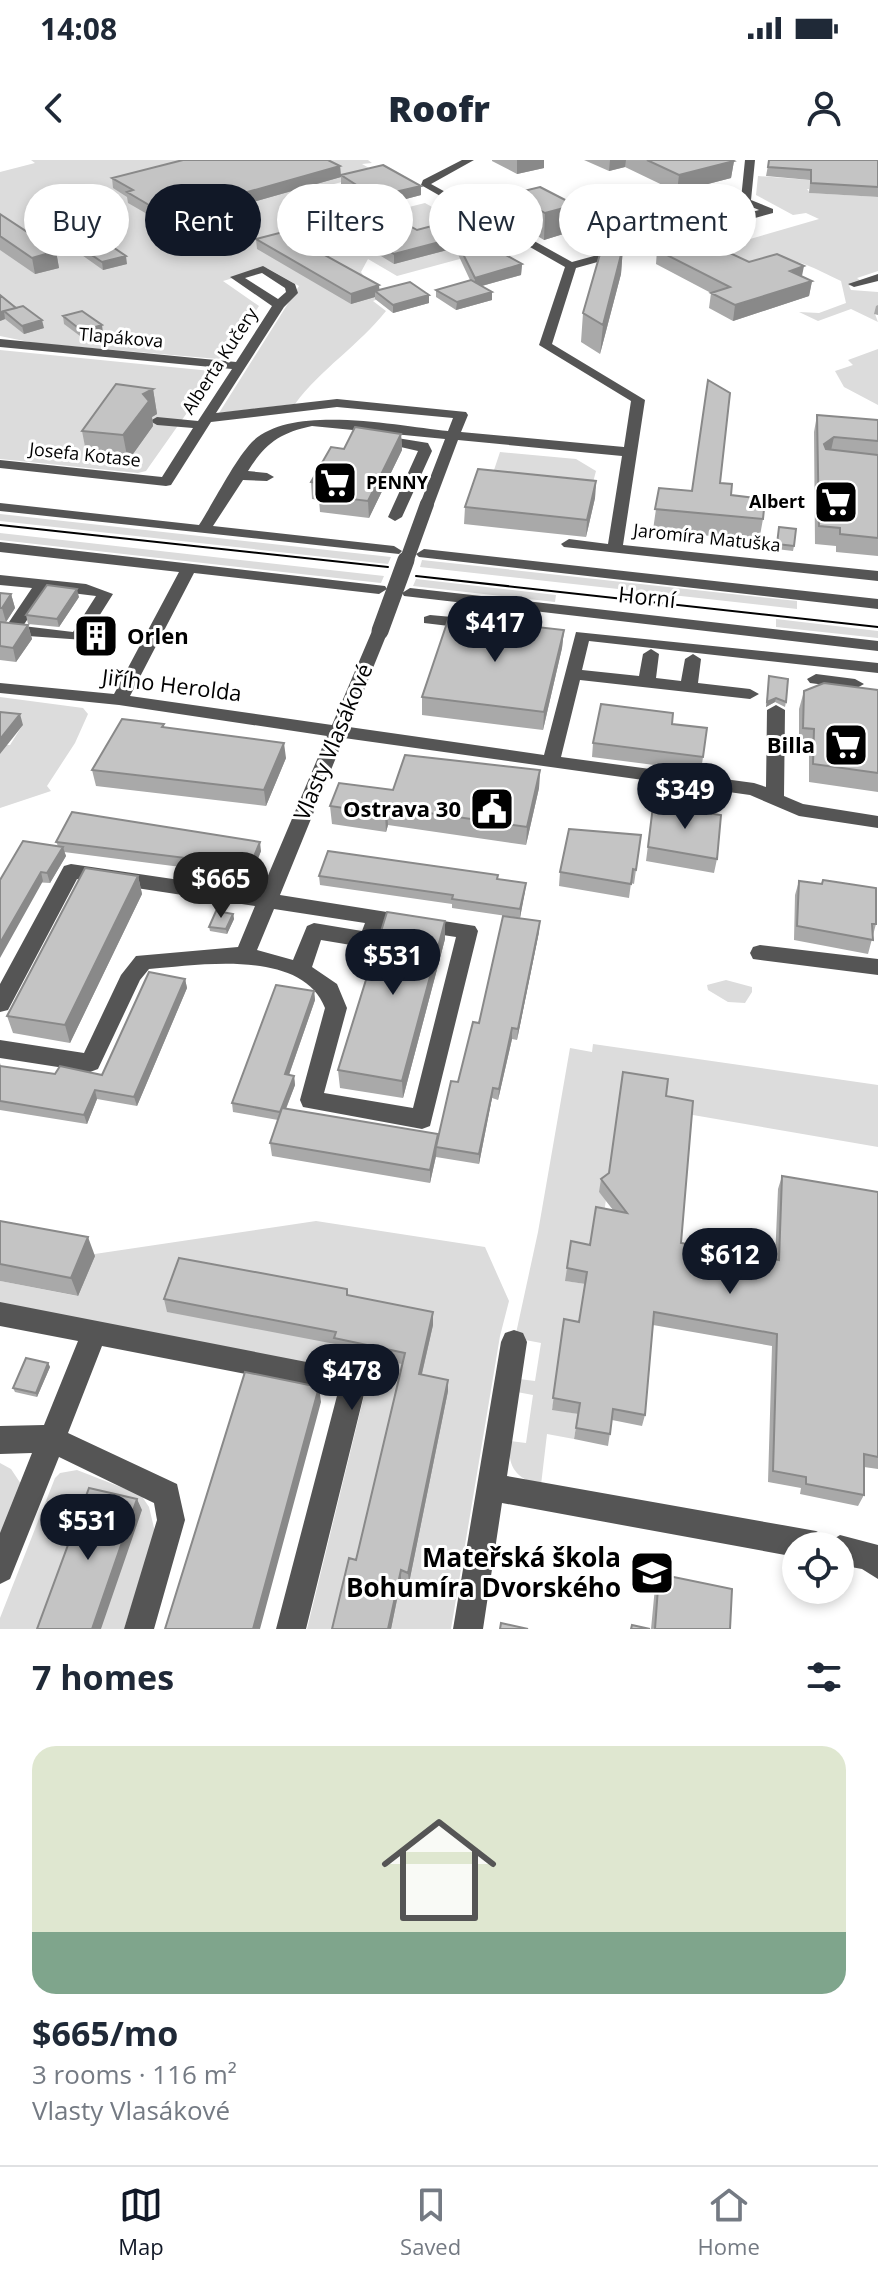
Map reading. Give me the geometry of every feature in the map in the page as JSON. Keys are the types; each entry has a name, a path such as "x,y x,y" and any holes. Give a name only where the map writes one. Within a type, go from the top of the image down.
{"street":[{"path":"748,184 750,160"},
{"path":"462,161 426,185 571,266 606,256"},
{"path":"756,205 769,211 756,214"},
{"name":"Jaromíra Matuška","path":"571,266 545,345 638,400 615,548 878,576"},
{"name":"Alberta Kučery","path":"166,482 279,305 292,293 291,286 263,269 236,277 279,305"},
{"path":"854,284 878,277"},
{"name":"Tlapákova","path":"0,343 239,366"},
{"path":"157,421 202,422 337,403 461,415 453,435"},
{"path":"204,529 258,444 292,426 312,422 629,452"},
{"name":"Vlasty Vlasákové","path":"245,954 380,631 453,435"},
{"path":"335,436 423,446 425,451 395,517"},
{"name":"Josefa Kotase","path":"0,464 166,482"},
{"path":"239,475 267,477"},
{"path":"411,480 436,482"},
{"path":"0,507 394,551"},
{"path":"569,544 615,548"},
{"path":"0,547 379,589"},
{"name":"Horní","path":"424,554 878,604"},
{"path":"119,700 189,568"},
{"path":"0,580 34,596 105,594 78,637 6,629"},
{"name":"Horní","path":"410,593 878,646"},
{"path":"6,629 34,596"},
{"path":"77,600 100,603"},
{"path":"430,620 490,626"},
{"path":"551,762 572,674 574,634 836,672 878,668"},
{"path":"647,683 651,654"},
{"path":"689,687 693,659"},
{"path":"816,679 836,672"},
{"path":"836,672 855,684"},
{"path":"572,674 750,694"},
{"name":"Jiřího Herolda","path":"0,688 119,700 754,789 799,810 878,822"},
{"path":"775,798 776,710"},
{"path":"0,1004 71,871 468,931 422,1119 311,1100 336,1008 329,990 300,970 245,954 150,959 135,970 90,1063 0,1049"},
{"path":"300,970 314,931 369,940 377,917"},
{"path":"760,953 878,967"},
{"path":"0,1314 354,1382 291,1629"},
{"path":"0,1569 95,1331"},
{"path":"468,1629 514,1342"},
{"path":"0,1440 51,1439 167,1494 171,1520 139,1629"},
{"path":"491,1487 782,1540"},
{"path":"854,1553 869,1556 878,1564"}],"shaded area":[{"path":"31,160 368,160 372,163 362,164 378,173 334,184 277,184 277,256 413,256 413,206 425,203 429,205 429,256 471,256 397,276 368,259 361,272 378,299 373,301 386,311 375,323 316,379 295,404 219,413 299,286 267,268 223,281 259,306 226,356 218,359 34,343 0,336 0,172 35,163"},
{"path":"812,160 809,189 807,189 810,193 878,197 878,271 857,278 861,281 849,286 851,290 878,292 878,313 875,314 878,322 851,309 818,321 799,312 819,313 846,303 841,281 814,268 783,260 741,267 719,256 756,256 756,237 819,219 806,213 793,215 756,195 758,176 809,180"},
{"path":"878,349 878,405 844,387 835,371 853,365 848,360"},
{"path":"0,350 215,373 146,471 138,473 0,459"},
{"path":"500,452 576,459 596,471 591,490 491,479"},
{"path":"0,514 391,557 388,564 0,521"},
{"path":"0,533 384,576 381,583 0,540"},
{"path":"422,560 797,601 797,609 420,567"},
{"path":"416,579 556,595 555,602 413,586"},
{"path":"776,619 878,631 878,638 776,627"},
{"path":"0,697 83,708 88,714 75,743 47,786 51,791 0,808 0,753 5,745 10,745 22,726 0,723"},
{"path":"726,980 752,987 745,1003 728,1002 708,990 707,985"},
{"path":"593,1044 878,1085 878,1147 664,1110 607,1188 599,1192 606,1199 603,1222 594,1221 588,1258 566,1281 585,1284 579,1327 552,1409 578,1414 574,1439 547,1434 541,1485 519,1475 510,1458 510,1441 526,1443 533,1395 517,1392 519,1379 535,1381 541,1343 515,1338 538,1232 570,1048 592,1052"},
{"path":"316,1221 485,1247 509,1301 500,1336 451,1629 307,1629 365,1392 356,1374 0,1303 0,1281 77,1296 88,1255"},
{"path":"0,1463 11,1469 21,1484 0,1543"},
{"path":"77,1470 141,1495 149,1507 155,1532 124,1629 0,1629 0,1618 55,1478 60,1473"}],"building":[{"path":"183,160 328,160 340,166 261,188 261,184 145,184 145,203 129,193 133,190 129,184 112,178"},
{"path":"647,160 732,160 734,161 679,175"},
{"path":"769,160 878,160 878,187 811,183 811,170 768,167"},
{"path":"383,165 421,186 355,184 341,175"},
{"path":"543,189 559,197 559,209 545,213"},
{"path":"0,214 24,230 24,252 0,236"},
{"path":"429,227 429,245 413,249 413,228 417,230"},
{"path":"277,234 277,251 261,242 261,238"},
{"path":"777,254 804,266 790,271 812,281 735,305 711,293 730,287 669,256 736,256 749,262"},
{"path":"93,256 126,256 102,262"},
{"path":"285,256 326,256 379,285 351,294"},
{"path":"464,256 508,256 522,264 475,278"},
{"path":"599,256 621,256 603,325 583,313"},
{"path":"471,280 492,292 457,302 436,290"},
{"path":"410,282 429,295 393,305 375,291"},
{"path":"0,295 16,308 0,312"},
{"path":"23,306 42,320 22,326 4,311"},
{"path":"82,311 102,325 82,331 63,316"},
{"path":"708,380 730,393 720,483 732,484 731,495 765,499 763,519 655,509 659,488 692,491"},
{"path":"116,384 153,389 143,394 149,401 123,435 82,431"},
{"path":"817,415 878,420 878,441 834,437 824,444 826,449 878,455 878,538 840,534 840,528 819,526"},
{"path":"355,427 401,434 368,501 318,495 325,484 311,482 331,447 344,449"},
{"path":"478,469 596,481 587,520 465,507"},
{"path":"779,527 796,529 794,546 777,544"},
{"path":"47,585 77,589 57,619 26,615"},
{"path":"0,593 11,594 2,608 0,608"},
{"path":"449,617 564,630 544,712 422,697"},
{"path":"0,622 28,625 13,648 0,646"},
{"path":"769,676 788,679 786,702 776,698 767,702"},
{"path":"824,683 878,690 878,773 813,764 814,729 803,728 804,691"},
{"path":"601,704 673,713 672,724 707,728 703,757 593,743"},
{"path":"0,712 20,714 0,739"},
{"path":"122,719 284,743 264,790 92,770"},
{"path":"405,755 540,770 527,827 387,807 385,814 330,806 339,783 393,790"},
{"path":"676,805 721,815 717,859 648,847 653,806 675,809"},
{"path":"72,812 260,842 250,866 56,842"},
{"path":"569,829 641,835 631,884 560,872"},
{"path":"23,841 63,847 47,873 41,872 0,943 0,880"},
{"path":"328,851 498,875 497,879 526,883 520,909 452,899 453,895 319,876"},
{"path":"85,868 138,876 65,1025 7,1016"},
{"path":"823,880 876,888 873,940 797,926 799,881 822,884"},
{"path":"216,911 233,914 226,929 209,927"},
{"path":"387,912 445,921 402,1081 338,1070"},
{"path":"503,916 540,921 518,1029 512,1028 499,1089 493,1088 479,1154 436,1147 451,1081 458,1082 473,1022 479,1023"},
{"path":"149,972 185,979 134,1097 95,1090 84,1115 0,1101 0,1066 55,1074 60,1066 102,1075"},
{"path":"276,985 314,991 285,1074 294,1076 280,1112 232,1103"},
{"path":"623,1072 668,1079 666,1096 693,1101 681,1243 779,1260 782,1176 878,1192 878,1457 864,1454 864,1495 806,1484 806,1477 773,1471 777,1334 654,1312 645,1415 613,1409 610,1434 576,1428 580,1403 553,1398 564,1319 579,1322 587,1272 567,1268 571,1241 590,1245 596,1207 627,1213 601,1179 609,1173"},
{"path":"282,1108 438,1134 430,1170 270,1143"},
{"path":"0,1221 88,1237 71,1278 0,1264"},
{"path":"179,1258 347,1289 347,1295 433,1312 419,1374 448,1380 408,1573 401,1570 388,1629 332,1629 349,1558 356,1560 405,1353 334,1338 336,1332 164,1299"},
{"path":"26,1358 48,1363 36,1393 13,1388"},
{"path":"245,1372 319,1387 253,1629 165,1629"},
{"path":"89,1488 137,1499 92,1629 37,1629"},
{"path":"659,1574 732,1589 730,1629 655,1629"},
{"path":"501,1623 528,1629 500,1629"}],"tram line":[{"path":"0,525 388,567"},
{"path":"416,576 878,627"}],"place":[{"name":"PENNY","path":"335,483"},
{"name":"Albert","path":"836,502"},
{"name":"Orlen","path":"96,636"},
{"name":"Billa","path":"846,745"},
{"name":"Ostrava 30","path":"492,809"},
{"name":"Mateřská škola Bohumíra Dvorského","path":"652,1573"}]}
